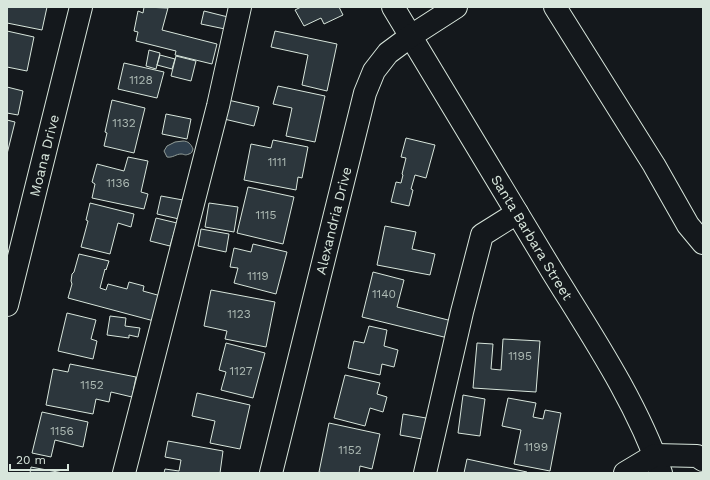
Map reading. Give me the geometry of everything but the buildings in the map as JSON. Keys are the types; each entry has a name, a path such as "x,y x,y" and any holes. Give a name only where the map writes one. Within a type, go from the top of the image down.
{"street":[{"name":"Moana Drive","path":"7,305 81,7"},
{"path":"124,473 218,106 240,7"},
{"name":"Santa Barbara Street","path":"393,7 600,349 642,424 658,464"},
{"name":"Alexandria Drive","path":"271,473 365,93 374,71 388,53 456,7"},
{"path":"555,7 654,165 688,225 703,243"},
{"path":"425,473 462,312 482,235 517,213"},
{"path":"625,473 697,456 703,460"}],"water":[{"path":"175,142 188,142 193,149 191,153 167,157 164,151 167,146"}]}
